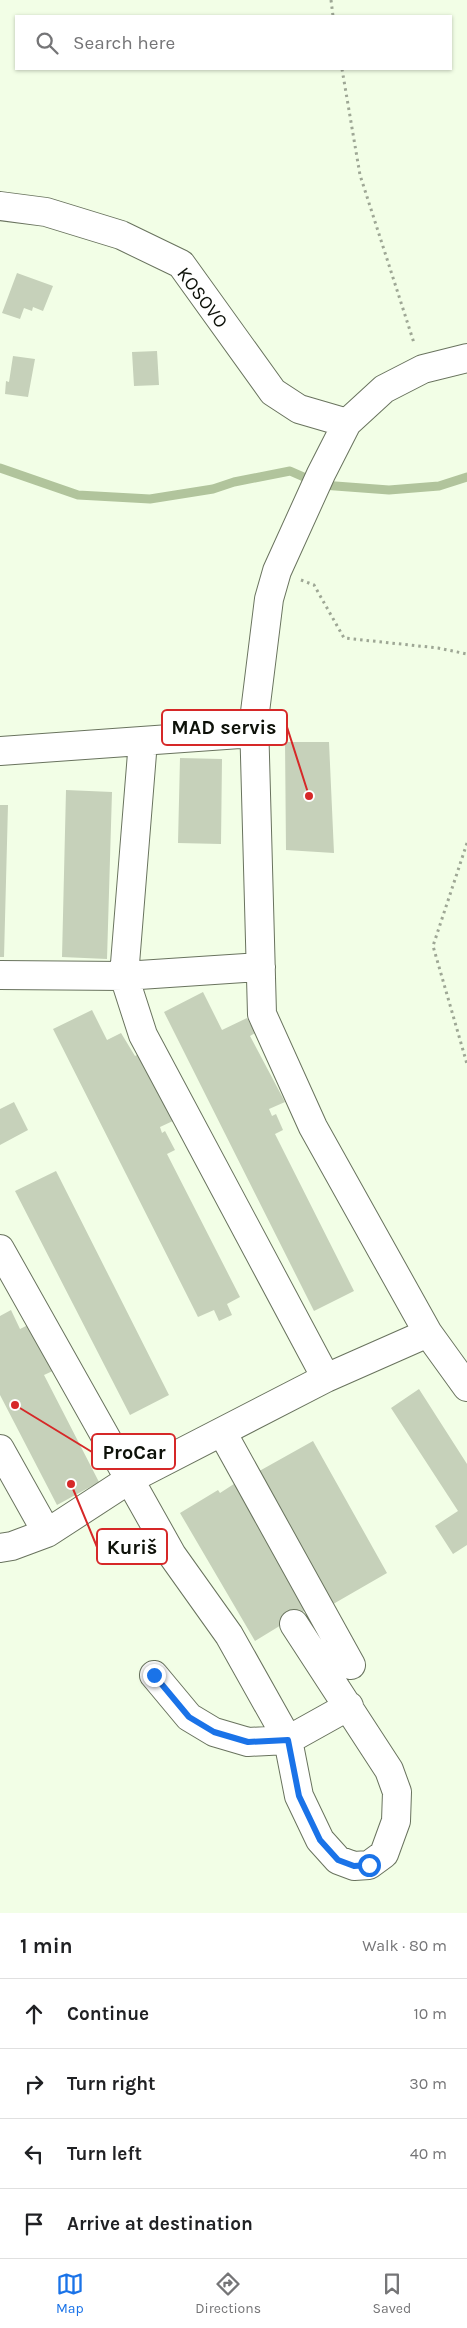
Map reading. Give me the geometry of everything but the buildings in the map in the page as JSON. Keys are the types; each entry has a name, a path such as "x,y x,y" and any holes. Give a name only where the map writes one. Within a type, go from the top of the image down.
{"street":[{"name":"KOSOVO","path":"0,206 46,212 111,232 181,264 273,392 299,409 347,423"},
{"path":"467,358 423,369 384,390 347,423 316,485 277,571 270,599 254,720 262,1014 313,1127 428,1333 467,1387"},
{"path":"0,751 254,733"},
{"path":"142,741 124,976 143,1035 326,1378"},
{"path":"0,975 124,976 261,967"},
{"path":"0,1249 172,1555 229,1635 288,1740 299,1796 320,1840 338,1860 354,1866 369,1865 384,1854 396,1822 397,1792 389,1770 294,1624"},
{"path":"0,1548 12,1546 47,1533 130,1479 326,1378 428,1333"},
{"path":"222,1432 351,1665"},
{"path":"0,1449 47,1533"},
{"path":"154,1675 189,1717 214,1732 248,1742 288,1740 349,1706"}],"path":[{"path":"331,0 334,15"},
{"path":"342,70 360,175 423,369"},
{"path":"277,571 314,585 344,638 438,648 467,654"},
{"path":"467,843 433,946 467,1064"}],"waterway":[{"path":"0,468 78,495 150,499 213,489 234,482 290,471 322,485 389,490 439,486 467,477"}],"place":[{"name":"MAD servis","path":"309,796"},
{"name":"ProCar","path":"15,1405"},
{"name":"Kuriš","path":"71,1484"}],"route":[{"path":"154,1675 189,1717 214,1732 248,1742 288,1740 299,1796 320,1840 338,1860 354,1866 369,1865"}]}
